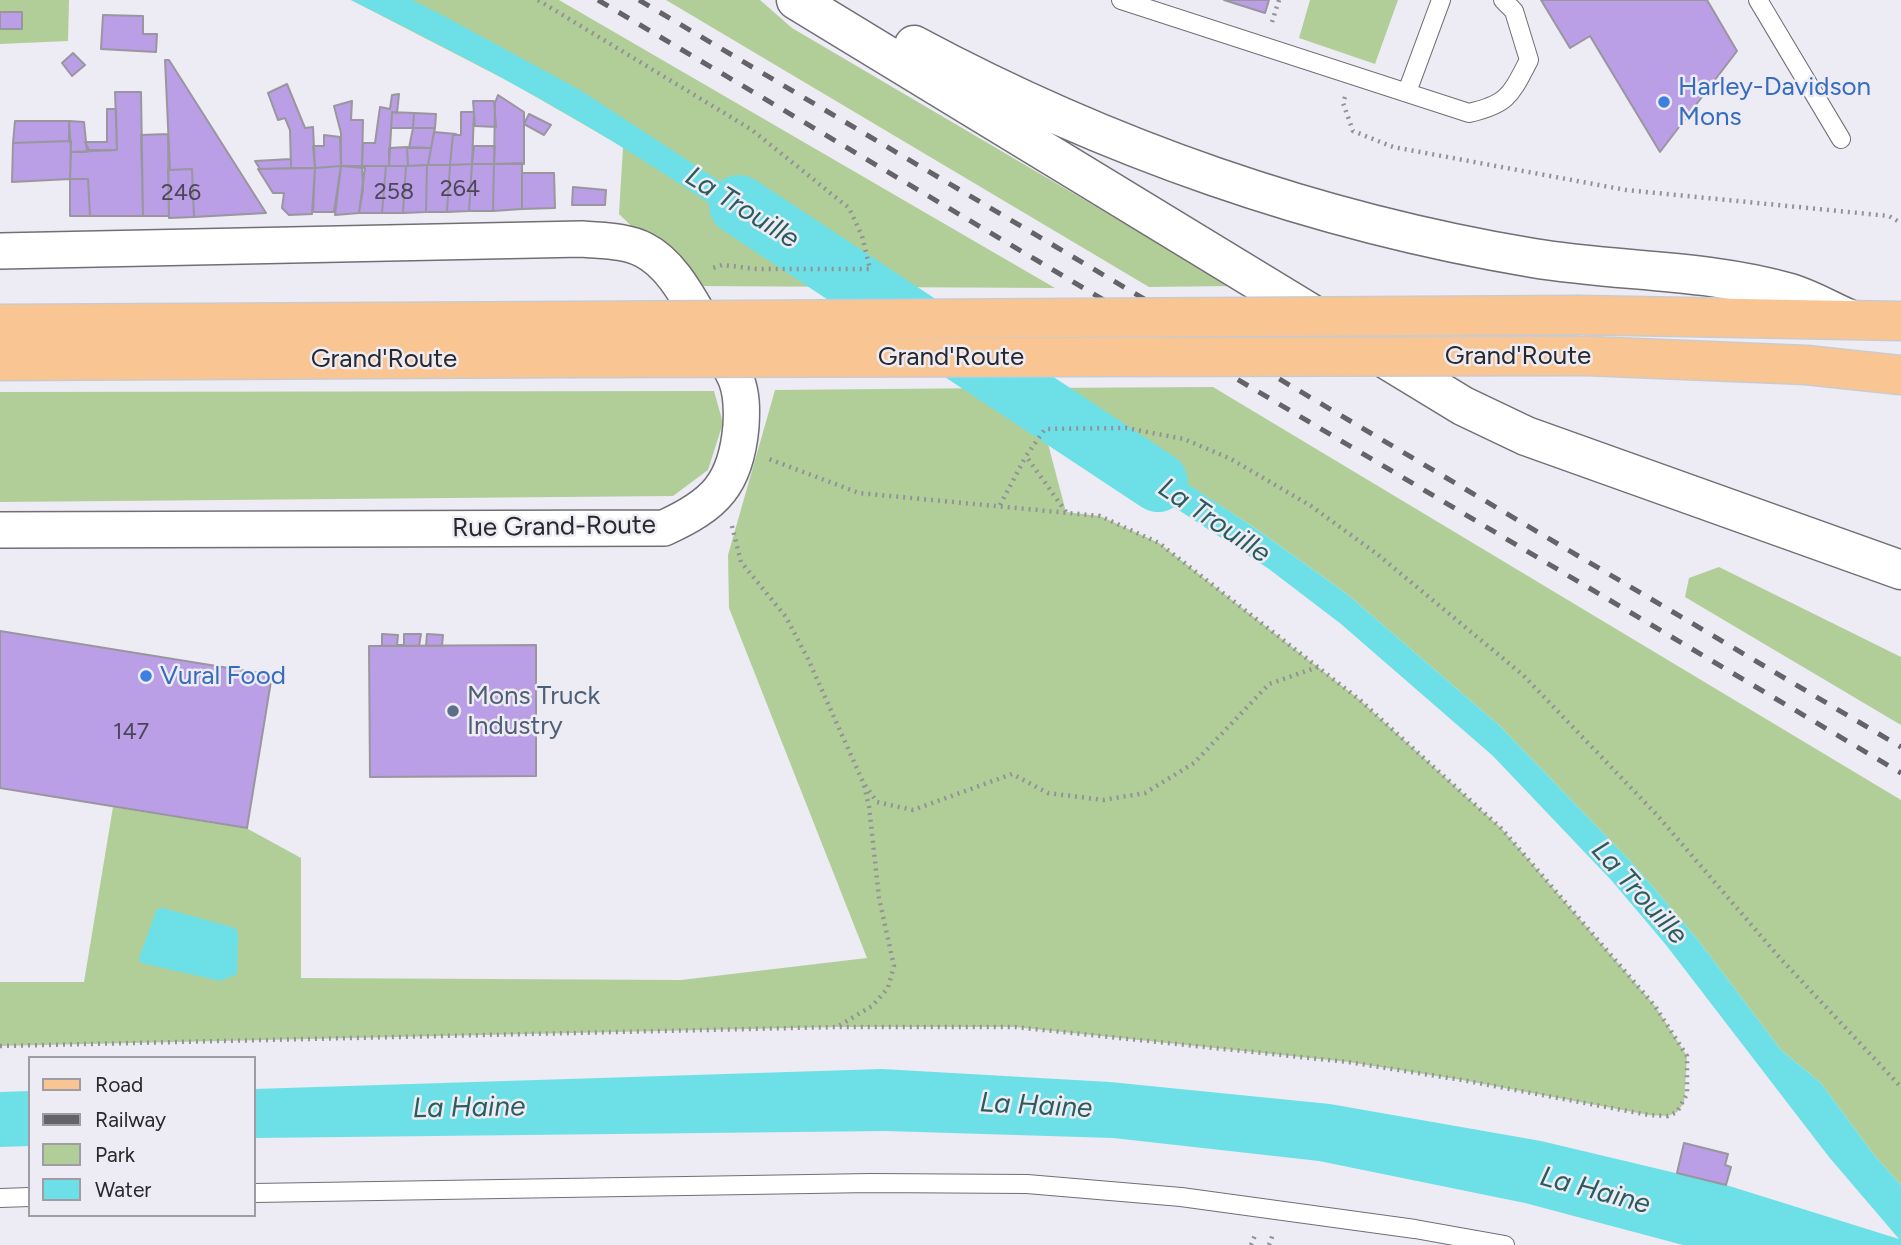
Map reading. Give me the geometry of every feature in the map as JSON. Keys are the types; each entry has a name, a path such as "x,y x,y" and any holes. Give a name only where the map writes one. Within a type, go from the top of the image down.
{"main road":[{"name":"Grand'Route","path":"0,361 570,340 1579,315 1901,321"},
{"name":"Grand'Route","path":"0,324 570,340 1587,356 1806,365 1901,375"}],"street":[{"path":"796,0 1463,406 1526,436 1901,570"},
{"path":"839,0 895,35 1038,108 1206,173 1412,233 1534,258 1697,276 1791,293 1849,319"},
{"name":"Rue Grand-Route","path":"0,251 582,239 617,242 645,250 680,284 736,380 742,404 739,448 730,477 712,501 691,516 664,528 0,530"}],"lane":[{"path":"1121,0 1469,113 1496,107 1511,93 1530,60 1514,11 1503,0"},
{"path":"1407,92 1441,0"},
{"path":"1758,0 1841,139"},
{"path":"256,1193 871,1183 1027,1184 1181,1197 1415,1229 1505,1245"},
{"path":"0,1198 28,1197"}],"path":[{"path":"538,0 752,130 796,165 849,208 862,236 870,269 757,269 722,265 680,284"},
{"path":"1353,75 1343,103 1353,131 1393,147 1626,190 1889,216 1901,223"},
{"path":"1000,505 1045,429 1126,428 1184,439 1231,459 1311,506 1457,617 1523,675 1657,815 1779,957 1901,1087"},
{"path":"0,1046 836,1027 1041,1029 1348,1062 1649,1115 1668,1116 1677,1112 1687,1094 1687,1056 1655,1006 1502,829 1360,700 1159,543 1100,516 859,493 739,448"},
{"path":"1026,457 1066,512"},
{"path":"712,501 734,529 741,562 786,617 863,782 877,802 913,810 1012,774 1048,793 1103,800 1145,793 1194,763 1269,684 1318,667"},
{"path":"836,1027 872,1006 888,988 894,966 879,898 869,806 863,782"}],"green space":[{"path":"0,0 69,0 68,41 0,44"},
{"path":"351,0 559,0 1055,288 693,286 619,214 623,147 510,82"},
{"path":"666,0 760,0 792,28 1231,286 1149,287"},
{"path":"1310,0 1398,0 1375,64 1299,38"},
{"path":"1213,387 1901,800 1901,1185 1874,1155 1821,1083 1781,1050 1698,940 1635,866 1500,726 1347,594 1255,528 1038,388"},
{"path":"996,388 1047,440 1066,512 1100,516 1159,543 1360,700 1502,829 1655,1006 1687,1056 1684,1103 1677,1112 1668,1116 1649,1115 1348,1062 1015,1027 836,1027 0,1046 0,982 84,982 113,807 248,829 301,858 301,978 681,980 867,958 729,608 728,555 775,390"},
{"path":"714,391 723,423 708,470 673,496 0,502 0,392"},
{"path":"1719,567 1901,657 1901,725 1685,597 1689,578"}],"water":[{"path":"351,0 412,0 442,15 580,90 822,248 775,251 708,202 589,127 471,61"},
{"name":"La Haine","path":"1065,436 1114,436 1255,528 1347,594 1500,726 1635,866 1698,940 1781,1050 1821,1083 1874,1155 1901,1185 1901,1245 1683,1245 1525,1203 1319,1161 1113,1138 886,1131 256,1138 256,1089 882,1069 1110,1082 1330,1104 1541,1141 1726,1185 1899,1239 1829,1157 1666,945 1612,881 1493,756 1341,624 1269,569"},
{"path":"163,908 235,928 238,933 237,974 221,981 141,963 139,958 157,909"},
{"path":"28,1091 28,1146 0,1147 0,1092"}],"building":[{"path":"1224,0 1269,0 1265,13"},
{"name":"Harley-Davidson Mons","path":"1541,0 1707,0 1737,51 1660,152 1590,36 1570,48"},
{"path":"0,12 22,12 22,29 0,29"},
{"path":"103,15 143,16 143,34 157,34 156,52 101,49"},
{"path":"73,53 85,65 72,76 62,63"},
{"path":"165,60 169,60 266,213 194,217 192,169 170,170"},
{"path":"287,84 305,128 313,127 315,168 291,168 290,130 285,118 278,120 268,93"},
{"path":"115,92 141,92 143,216 90,216 88,179 70,179 71,152 117,150"},
{"path":"399,94 397,113 392,112 389,166 362,166 363,143 375,143 380,107 390,109 392,95"},
{"path":"498,95 524,112 524,164 494,164 495,103"},
{"path":"352,101 351,120 363,120 362,166 341,166 341,133 334,106"},
{"path":"473,101 494,101 496,127 475,126"},
{"path":"107,109 116,109 117,150 89,150 85,142 107,142"},
{"path":"392,112 414,113 413,128 391,128"},
{"path":"461,112 474,112 472,164 450,165 453,135 461,135"},
{"path":"414,113 436,114 435,128 413,128"},
{"path":"529,114 551,125 544,135 524,124"},
{"path":"15,121 69,121 69,141 13,143"},
{"path":"69,121 84,122 87,152 71,152"},
{"path":"413,128 435,128 431,148 409,148"},
{"path":"434,132 456,134 453,135 450,165 428,165"},
{"path":"168,134 169,216 143,216 141,135"},
{"path":"324,135 340,137 341,166 315,168 313,146 324,146"},
{"path":"71,141 70,179 12,182 13,143"},
{"path":"474,146 495,146 494,164 472,164"},
{"path":"407,147 408,166 389,166 389,148"},
{"path":"407,147 431,148 428,165 408,166"},
{"path":"291,159 291,168 260,169 255,161"},
{"path":"522,163 522,209 493,211 494,164"},
{"path":"472,164 469,211 447,212 450,165"},
{"path":"472,164 494,164 493,211 469,211"},
{"path":"427,165 426,212 403,213 406,166"},
{"path":"427,165 450,165 447,212 426,212"},
{"path":"341,166 334,212 313,212 315,168"},
{"path":"341,166 365,168 359,213 335,215"},
{"path":"362,166 386,166 382,213 359,213 363,190"},
{"path":"386,166 406,166 403,213 382,213"},
{"path":"315,168 312,214 289,215 282,208 284,193 273,193 258,169"},
{"path":"192,169 194,217 169,218 168,170"},
{"path":"522,173 554,173 555,208 522,209"},
{"path":"70,179 88,179 90,216 70,216"},
{"path":"573,187 606,190 605,205 572,205"},
{"path":"0,631 272,675 247,828 0,788"},
{"path":"382,634 398,635 397,645 404,645 404,634 421,634 419,646 382,646"},
{"path":"427,634 443,635 442,646 426,646"},
{"name":"Mons Truck Industry","path":"536,645 536,776 370,777 369,646"},
{"path":"1684,1143 1728,1154 1725,1165 1731,1167 1726,1185 1677,1173"}],"waterway":[{"name":"La Trouille","path":"739,205 1158,482"}],"railway":[{"path":"598,0 1901,773"},
{"path":"639,0 1901,747"}],"place":[{"name":"Harley-Davidson Mons","path":"1664,102"},
{"name":"Vural Food","path":"146,676"},
{"name":"Mons Truck Industry","path":"453,711"}]}
